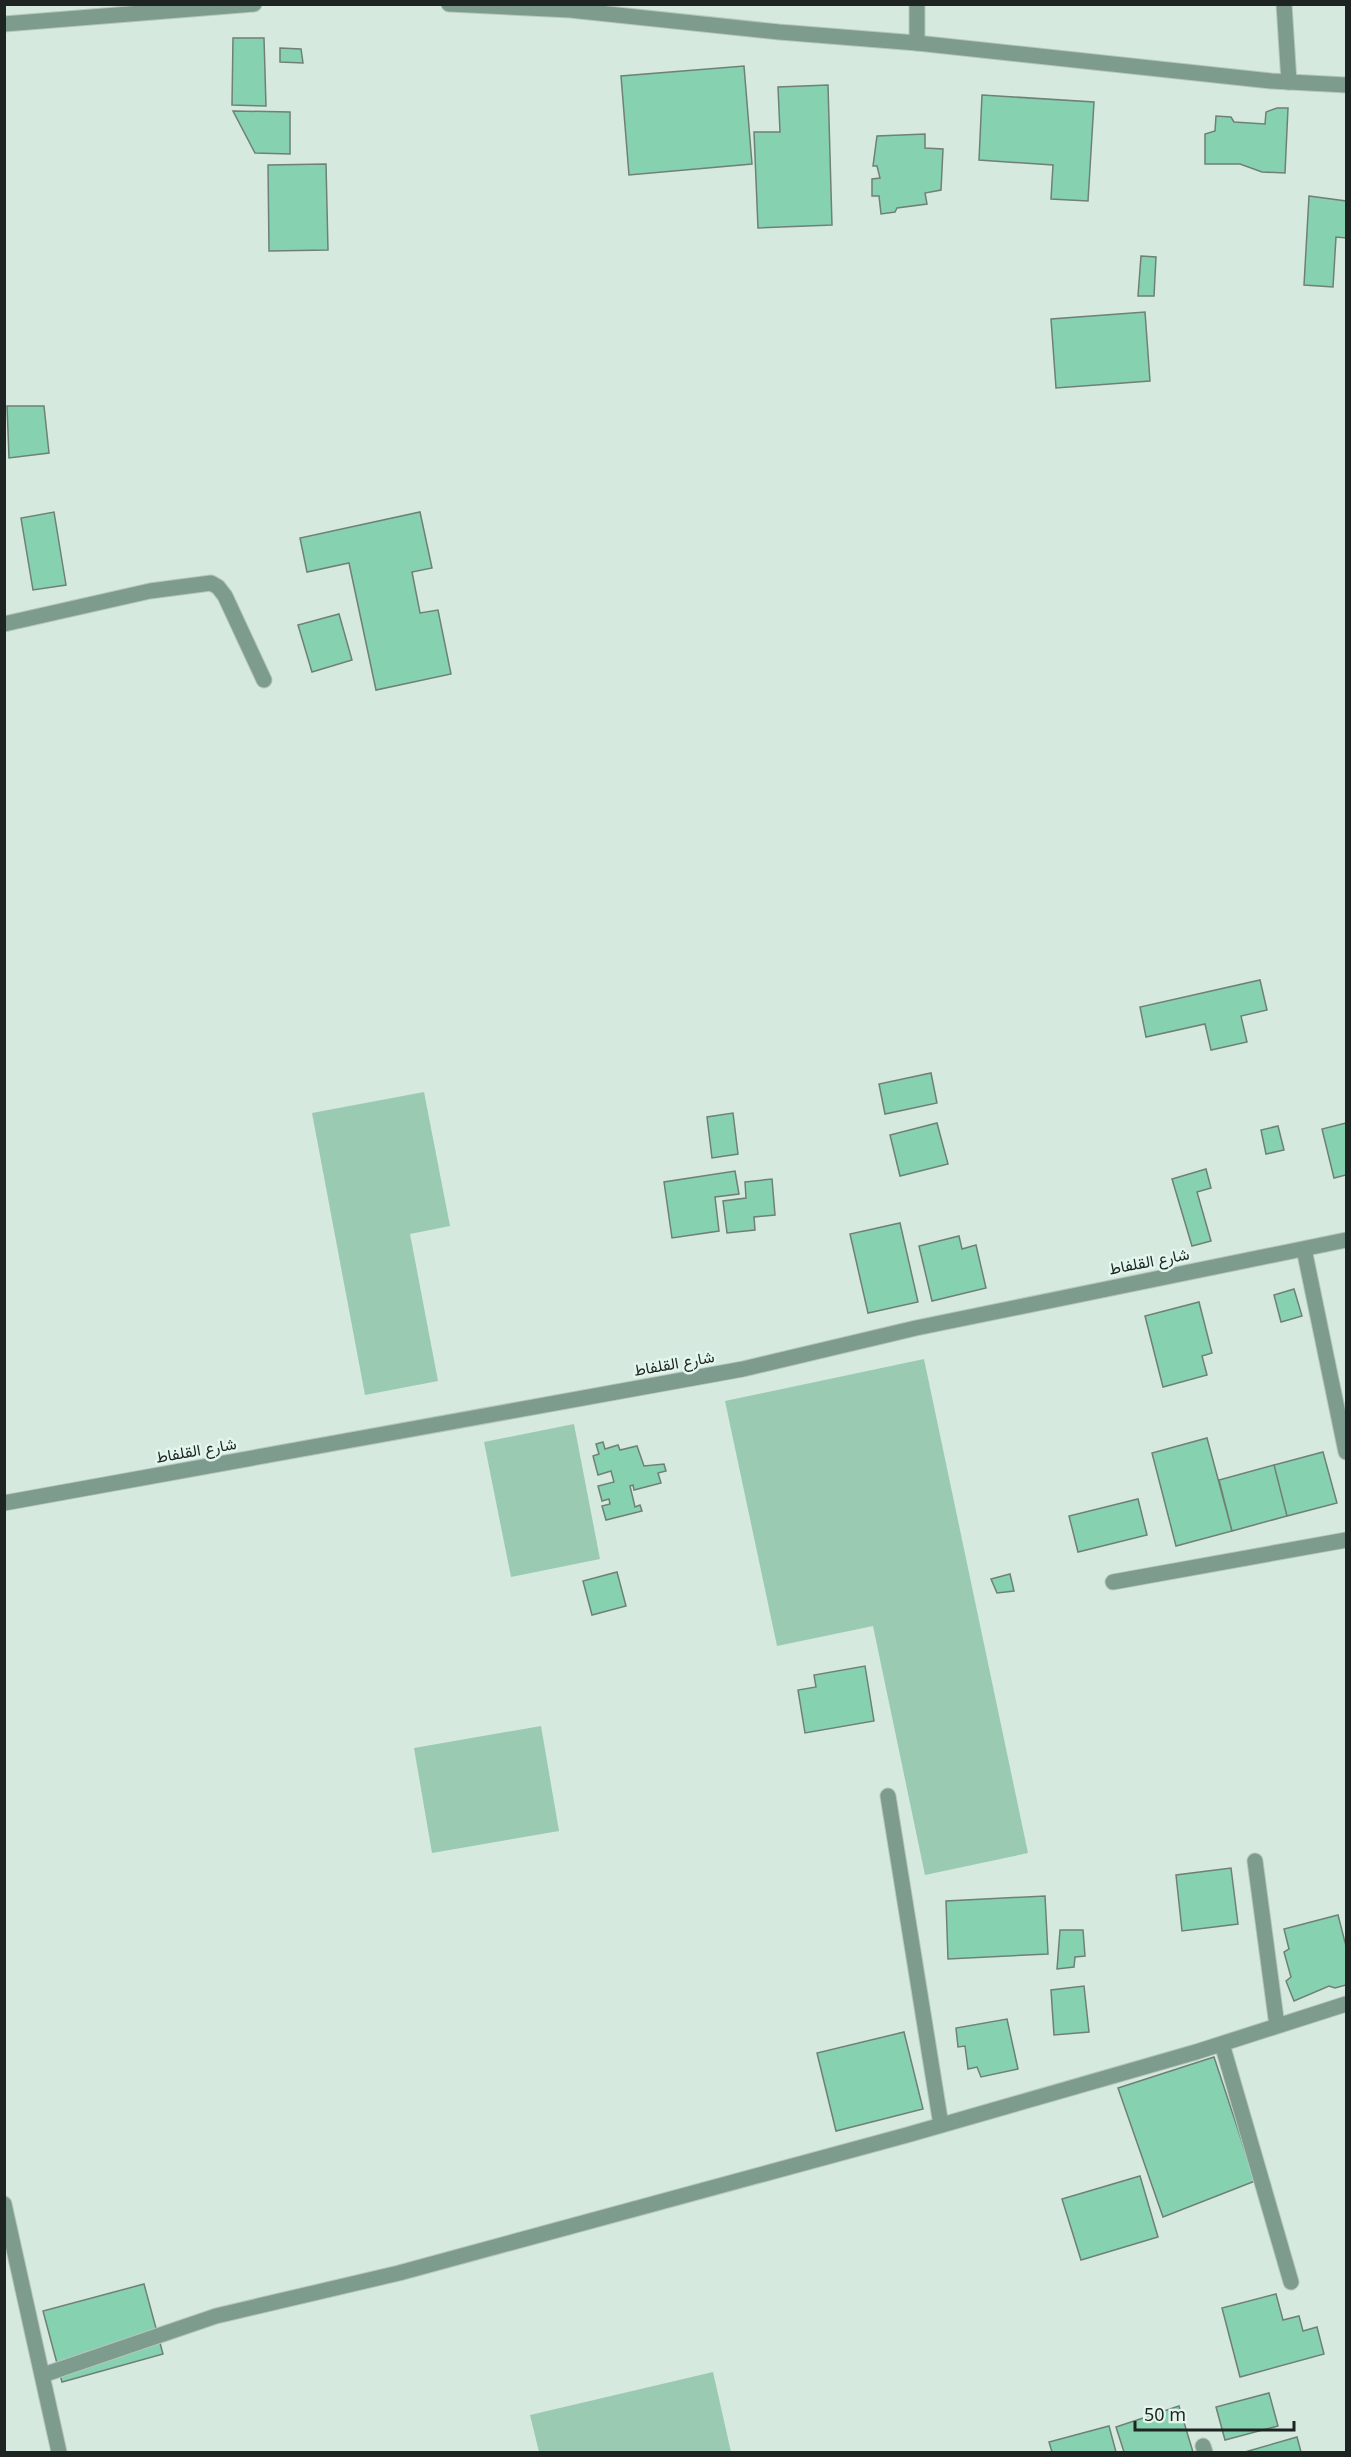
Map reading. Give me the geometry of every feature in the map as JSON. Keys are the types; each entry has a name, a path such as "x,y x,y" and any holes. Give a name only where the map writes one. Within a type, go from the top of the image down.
{"street":[{"path":"4,24 254,4"},
{"path":"449,4 570,10 1289,82 1347,85"},
{"path":"917,4 917,43"},
{"path":"1284,4 1289,82"},
{"path":"4,624 150,591 211,584 218,587 225,596 264,680"},
{"name":"شارع القلفاط","path":"4,1503 743,1369 916,1328 1347,1240"},
{"path":"1304,1249 1347,1452"},
{"path":"1113,1582 1347,1540"},
{"path":"888,1796 941,2125"},
{"path":"1255,1861 1277,2026"},
{"path":"43,2375 216,2316 399,2273 941,2125 1222,2044 1347,2004"},
{"path":"1222,2044 1291,2282"},
{"path":"4,2204 59,2452"}],"green space":[{"path":"424,1092 450,1226 410,1234 438,1381 365,1395 312,1113"},
{"path":"924,1359 1028,1853 925,1875 873,1626 777,1646 725,1401"},
{"path":"574,1424 600,1559 511,1577 484,1442"},
{"path":"541,1726 559,1831 432,1853 414,1748"},
{"path":"713,2372 731,2452 539,2452 530,2415"}],"building":[{"path":"233,38 264,38 266,106 232,105"},
{"path":"280,48 301,49 303,63 280,62"},
{"path":"744,66 752,164 629,175 621,76"},
{"path":"828,85 832,225 758,228 754,132 780,132 778,87"},
{"path":"982,95 1094,102 1088,201 1051,199 1053,165 979,160"},
{"path":"1277,108 1288,108 1285,173 1262,172 1240,164 1205,164 1205,134 1215,131 1216,116 1231,117 1234,122 1265,124 1266,112"},
{"path":"233,111 290,112 290,154 255,153"},
{"path":"925,134 925,148 943,149 941,190 925,193 927,204 897,208 895,212 881,214 879,196 872,196 872,179 880,178 877,166 873,166 877,136"},
{"path":"326,164 328,250 269,251 268,165"},
{"path":"1309,196 1346,201 1346,238 1336,237 1333,287 1304,285"},
{"path":"1141,256 1156,257 1154,296 1138,296"},
{"path":"1145,312 1150,381 1056,388 1051,319"},
{"path":"7,406 44,406 49,453 9,458"},
{"path":"54,512 66,585 33,590 21,518"},
{"path":"420,512 432,568 412,572 420,613 438,610 451,674 376,690 349,563 307,572 300,538"},
{"path":"339,614 352,660 312,672 298,625"},
{"path":"1260,980 1267,1010 1241,1016 1247,1042 1211,1050 1205,1024 1146,1037 1140,1007"},
{"path":"931,1073 937,1103 885,1114 879,1084"},
{"path":"733,1113 738,1154 712,1158 707,1117"},
{"path":"937,1123 948,1164 900,1176 890,1135"},
{"path":"1346,1123 1346,1175 1334,1178 1322,1129"},
{"path":"1278,1126 1284,1150 1266,1154 1261,1130"},
{"path":"1206,1169 1211,1188 1197,1192 1211,1241 1192,1246 1172,1179"},
{"path":"735,1171 739,1194 715,1197 719,1231 672,1238 664,1182"},
{"path":"772,1179 775,1215 754,1217 755,1230 727,1233 723,1201 746,1198 745,1182"},
{"path":"900,1223 918,1302 868,1313 850,1234"},
{"path":"959,1236 962,1249 976,1245 986,1288 932,1301 919,1246"},
{"path":"1294,1289 1302,1316 1281,1322 1274,1295"},
{"path":"1199,1302 1212,1353 1202,1356 1207,1375 1163,1387 1145,1316"},
{"path":"1207,1438 1232,1531 1176,1546 1152,1453"},
{"path":"603,1442 605,1449 618,1445 620,1450 637,1446 644,1466 664,1464 666,1471 658,1473 661,1483 634,1490 633,1485 630,1486 635,1507 640,1505 642,1511 606,1520 602,1506 610,1504 609,1499 602,1501 598,1486 614,1482 611,1471 598,1475 593,1456 599,1454 596,1444"},
{"path":"1323,1452 1337,1503 1287,1516 1274,1465"},
{"path":"1274,1465 1287,1516 1232,1531 1219,1480"},
{"path":"1138,1499 1147,1535 1078,1552 1069,1516"},
{"path":"617,1572 626,1606 592,1615 583,1581"},
{"path":"1010,1574 1014,1591 997,1593 991,1579"},
{"path":"865,1666 874,1721 805,1733 798,1690 816,1687 814,1675"},
{"path":"1231,1868 1238,1924 1182,1931 1176,1875"},
{"path":"1045,1896 1048,1954 948,1959 946,1901"},
{"path":"1338,1915 1346,1946 1346,1985 1335,1988 1329,1986 1294,2001 1286,1981 1291,1977 1284,1952 1289,1949 1284,1929"},
{"path":"1060,1930 1083,1930 1085,1956 1075,1957 1074,1967 1057,1969"},
{"path":"1084,1986 1089,2032 1054,2035 1051,1990"},
{"path":"1007,2019 1018,2069 981,2077 977,2067 968,2069 965,2046 958,2047 956,2028"},
{"path":"904,2032 923,2109 836,2131 817,2053"},
{"path":"1214,2057 1255,2181 1163,2217 1118,2088"},
{"path":"1140,2176 1158,2237 1081,2260 1062,2199"},
{"path":"144,2284 163,2354 62,2382 43,2311"},
{"path":"1276,2294 1283,2320 1299,2316 1303,2331 1317,2327 1324,2354 1240,2377 1222,2308"},
{"path":"1269,2393 1278,2426 1225,2440 1216,2407"},
{"path":"1179,2406 1193,2452 1124,2452 1116,2427"},
{"path":"1109,2426 1116,2452 1052,2452 1049,2442"},
{"path":"1297,2437 1301,2452 1245,2452"}]}
